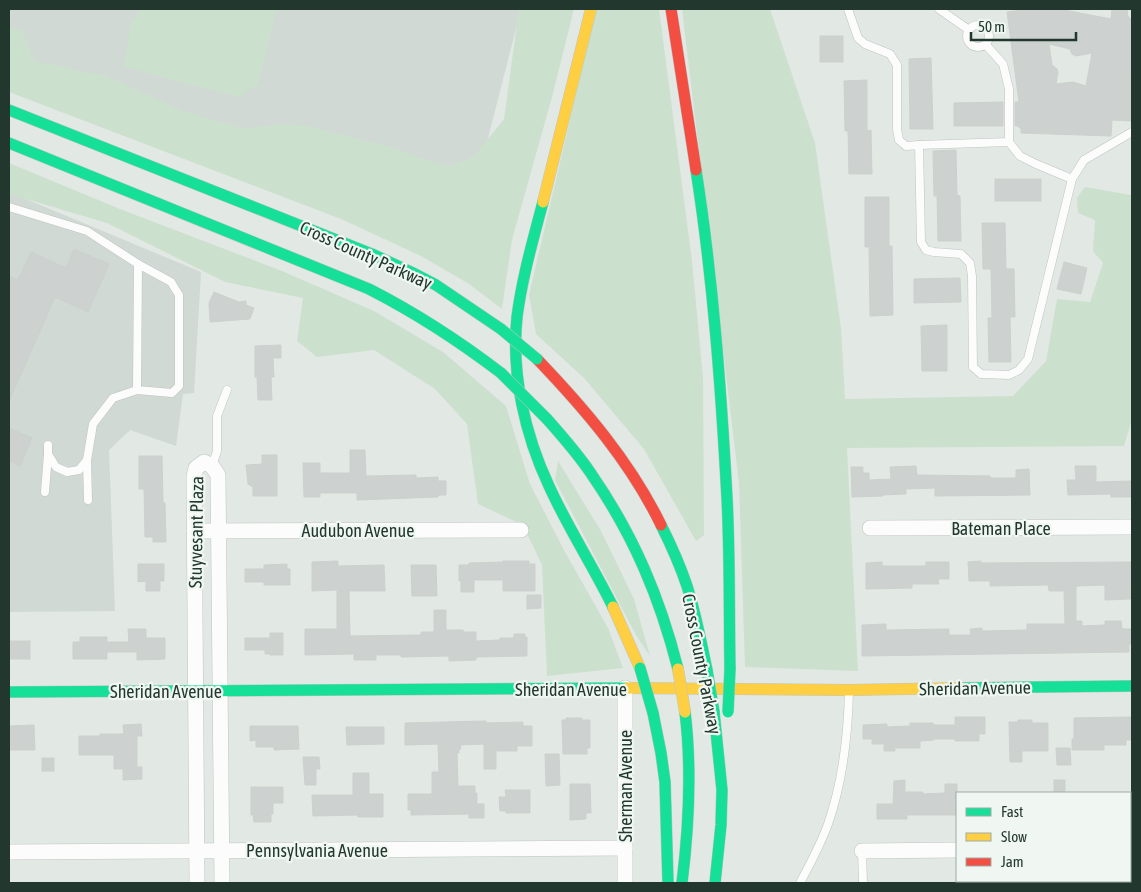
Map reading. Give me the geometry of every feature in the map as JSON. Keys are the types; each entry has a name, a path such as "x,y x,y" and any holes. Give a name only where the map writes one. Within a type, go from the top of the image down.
{"main road":[{"path":"591,9 527,263 518,312 516,358 524,409 531,438 543,473 552,494 610,599 640,668 653,713 665,782 668,883"},
{"path":"671,9 698,177 709,263 716,332 727,500 730,669 722,799"},
{"name":"Cross County Parkway","path":"9,110 372,254 436,285 501,329 537,359 576,401 606,437 635,479 657,518 687,587 707,670 721,770 722,799 715,883"},
{"name":"Cross County Parkway","path":"9,143 369,289 412,311 477,354 501,373 547,420 578,456 622,522 654,592 671,641 678,669 688,742 689,799 682,883"},
{"name":"Sheridan Avenue","path":"9,692 625,688 849,690 1132,686"}],"street":[{"name":"Stuyvesant Plaza","path":"197,883 194,477 196,468 204,462 212,466 218,475 222,883"},
{"name":"Bateman Place","path":"870,528 1132,527"},
{"name":"Audubon Avenue","path":"194,531 521,530"},
{"name":"Sherman Avenue","path":"625,688 626,883"},
{"name":"Pennsylvania Avenue","path":"9,852 625,848"},
{"path":"862,852 956,850"}],"lane":[{"path":"848,9 858,38 865,44 890,54 897,65 897,129 899,140 906,146 1009,142"},
{"path":"939,9 969,30"},
{"path":"976,25 984,26 988,29 990,38 986,45 977,48 972,46 967,39 969,30 976,25"},
{"path":"986,45 1002,64 1009,90 1009,142 1020,156 1072,179"},
{"path":"919,145 921,242 926,250 961,254 970,263 972,276 973,367 981,374 1008,375 1019,370 1028,359 1072,179 1084,160 1132,132"},
{"path":"9,207 88,231 138,264 170,282 179,295 179,386 172,393 137,390 113,398 93,424 87,460 88,500"},
{"path":"137,390 138,264"},
{"path":"212,466 217,451 217,416 227,390"},
{"path":"45,492 48,446"},
{"path":"48,454 56,467 67,472 78,470 87,460"},
{"path":"800,883 828,826 838,789 845,752 849,690"},
{"path":"862,852 863,883"}],"shaded area":[{"path":"9,9 521,9 461,244 9,71"},
{"path":"9,192 201,272 194,393 183,394 176,446 130,430 109,450 115,611 9,612"}],"green space":[{"path":"142,9 277,9 258,84 239,97 124,67 131,23"},
{"path":"519,9 574,9 552,97 512,240 502,309 469,284 421,256 341,219 9,92 9,27 22,31 35,61 106,76 183,111 244,129 279,124 301,125 393,148 436,163 453,165 474,156 504,119"},
{"path":"596,9 659,9 692,261 703,377 704,535 696,541 644,449 584,378 536,334 529,295"},
{"path":"682,9 770,9 815,143 841,328 845,399 1013,396 1046,361 1057,299 1090,302 1103,263 1093,251 1095,220 1078,213 1077,198 1085,187 1132,195 1132,419 1124,446 847,448 858,671 745,667 739,483"},
{"path":"9,163 120,209 282,271 374,311 443,352 506,406 530,484 565,552 608,628 623,668 547,676 542,565 523,525 478,504 467,424 435,389 374,350 317,357 297,341 303,298 225,282 107,223 9,194"},
{"path":"558,461 601,531 634,599 650,656 636,635 555,480"}],"building":[{"path":"1059,9 1111,19 1112,9 1128,9 1127,15 1132,20 1131,121 1112,120 1111,136 1021,133 1021,128 1015,126 1015,102 1019,102 1007,12","holes":["1049,44 1070,49 1072,54 1076,56 1092,53 1086,86 1073,82 1056,84 1058,72 1052,65"]},
{"path":"820,36 843,36 843,62 820,62"},
{"path":"931,58 933,129 910,129 909,59"},
{"path":"867,80 867,131 871,130 872,174 849,174 848,131 845,131 844,81"},
{"path":"1003,102 1003,126 954,126 954,103"},
{"path":"956,150 961,241 938,241 933,151"},
{"path":"995,179 1041,179 1041,201 995,201"},
{"path":"865,197 889,197 889,246 892,246 893,315 870,316 869,247 865,247"},
{"path":"982,223 1005,223 1006,269 1014,269 1015,317 1010,317 1011,362 989,362 988,318 992,318 991,269 983,269"},
{"path":"74,249 109,264 88,312 55,297 9,401 9,276 18,280 31,252 66,268"},
{"path":"1064,262 1087,268 1081,294 1057,289"},
{"path":"960,278 961,302 914,303 914,279"},
{"path":"214,292 239,302 246,301 246,305 254,308 250,319 210,322 209,303"},
{"path":"947,325 947,371 922,371 921,326"},
{"path":"281,345 281,358 273,358 274,377 271,377 272,400 258,400 257,377 255,377 255,346"},
{"path":"9,428 32,438 20,466 9,461"},
{"path":"350,450 365,450 366,476 416,475 416,478 438,477 438,481 446,481 446,495 439,495 438,497 357,500 357,493 320,493 320,497 304,497 303,463 320,463 320,473 350,473"},
{"path":"262,455 277,455 277,496 253,496 253,487 248,484 246,465 262,464"},
{"path":"139,456 162,456 166,542 153,542 153,537 145,537 144,489 139,489"},
{"path":"916,466 917,475 990,476 991,478 1016,478 1016,470 1029,469 1030,495 935,496 935,488 906,489 906,494 852,497 851,467 863,467 863,473 869,473 869,480 891,479 890,467"},
{"path":"1075,466 1096,466 1096,482 1132,481 1132,497 1111,497 1111,494 1068,495 1067,480 1076,480"},
{"path":"338,561 338,566 384,565 385,591 349,591 350,636 421,635 421,632 434,632 434,610 446,610 446,630 476,632 476,641 514,638 514,634 525,634 525,637 527,637 527,656 476,657 476,660 449,661 449,656 401,657 401,655 376,655 376,660 354,660 354,654 305,655 305,629 337,629 337,590 312,591 312,562"},
{"path":"529,561 529,564 535,564 535,591 503,591 503,580 474,580 474,592 461,592 459,565"},
{"path":"981,561 981,563 1132,562 1131,599 1105,600 1105,585 1076,586 1076,621 1082,621 1082,626 1105,625 1105,621 1121,621 1122,629 1132,629 1132,644 1129,644 1129,652 862,656 862,625 886,624 886,630 949,629 949,635 971,635 970,629 982,628 982,631 1027,630 1027,624 1065,624 1064,591 1049,591 1048,585 990,586 990,581 969,581 968,562"},
{"path":"882,562 882,566 926,566 926,562 949,562 949,579 938,579 939,584 912,584 912,588 866,589 866,563"},
{"path":"138,564 164,564 164,581 160,581 160,591 146,591 146,581 138,582"},
{"path":"287,564 287,569 290,569 290,585 264,585 264,582 245,582 245,569 264,569 264,565"},
{"path":"411,565 436,565 437,596 412,596"},
{"path":"527,595 541,595 541,608 527,609"},
{"path":"128,629 146,629 146,638 165,638 165,659 137,660 137,652 107,652 107,659 73,659 73,642 80,642 80,637 107,637 107,642 129,642"},
{"path":"270,633 283,633 283,655 265,654 265,650 245,650 245,638 270,638"},
{"path":"9,641 30,641 30,659 9,659"},
{"path":"955,717 985,717 985,734 979,734 979,741 934,739 920,741 920,748 895,748 895,751 884,751 884,744 872,744 872,739 863,739 863,725 887,724 887,727 910,726 910,723 933,723 934,725 955,725"},
{"path":"1132,717 1132,740 1126,740 1126,745 1104,745 1104,750 1072,750 1074,718"},
{"path":"566,718 590,720 590,748 587,748 587,754 563,754 562,720 566,720"},
{"path":"1018,720 1032,720 1032,723 1048,723 1048,751 1022,751 1022,762 1010,762 1009,722 1018,722"},
{"path":"486,721 486,723 523,722 523,726 532,726 532,746 517,746 517,751 496,751 496,769 484,769 484,744 460,745 461,749 457,753 458,786 475,786 477,804 484,804 484,818 469,818 469,814 411,815 411,810 408,810 408,794 432,794 432,772 439,772 438,744 405,745 405,723"},
{"path":"141,724 142,736 137,736 137,767 142,767 142,779 123,780 123,769 114,769 114,755 79,755 79,736 124,734 123,725"},
{"path":"34,725 35,750 10,750 10,726"},
{"path":"250,726 298,726 299,749 274,750 274,747 256,747 256,740 250,741"},
{"path":"346,727 384,727 384,744 347,745"},
{"path":"1056,748 1070,748 1071,765 1057,765"},
{"path":"545,754 559,754 560,785 546,786"},
{"path":"303,757 319,757 320,769 316,769 316,785 305,785"},
{"path":"42,758 54,758 54,771 42,771"},
{"path":"353,773 369,773 369,794 383,794 383,817 358,817 358,815 313,816 312,795 353,795"},
{"path":"905,780 905,792 923,792 923,794 945,793 945,784 957,784 956,815 907,815 907,819 877,819 877,804 893,804 894,781"},
{"path":"1054,780 1065,780 1065,792 1054,792"},
{"path":"570,784 590,784 591,813 586,813 586,819 570,820"},
{"path":"251,787 283,787 283,803 273,803 271,822 254,822 253,815 251,815"},
{"path":"505,790 530,790 530,813 506,813 506,811 500,811 499,797 506,797"}],"traffic: fast":[{"path":"9,110 372,254 436,285 501,329"},
{"path":"9,143 369,289 437,328 501,373"},
{"path":"696,170 712,293 722,416 728,519 730,669"},
{"path":"543,202 519,302 516,339 518,382 527,425 540,466 564,517 613,607"},
{"path":"501,329 537,359"},
{"path":"501,373 547,419"},
{"path":"547,419 571,446 587,468 621,521 654,592 678,669"},
{"path":"661,525 687,586 707,670"},
{"path":"640,668 653,713"},
{"path":"728,712 730,669"},
{"path":"707,670 714,712"},
{"path":"962,688 1132,686"},
{"path":"9,692 627,688"},
{"path":"682,883 689,798 685,712"},
{"path":"714,712 722,790 721,825 715,883"},
{"path":"653,713 665,782 668,883"}],"traffic: slow":[{"path":"543,202 591,9"},
{"path":"613,607 640,668"},
{"path":"678,669 685,712"},
{"path":"627,688 849,690 962,688"}],"traffic: jam":[{"path":"671,9 696,170"},
{"path":"537,359 589,417 621,458 636,480 661,525"}]}
